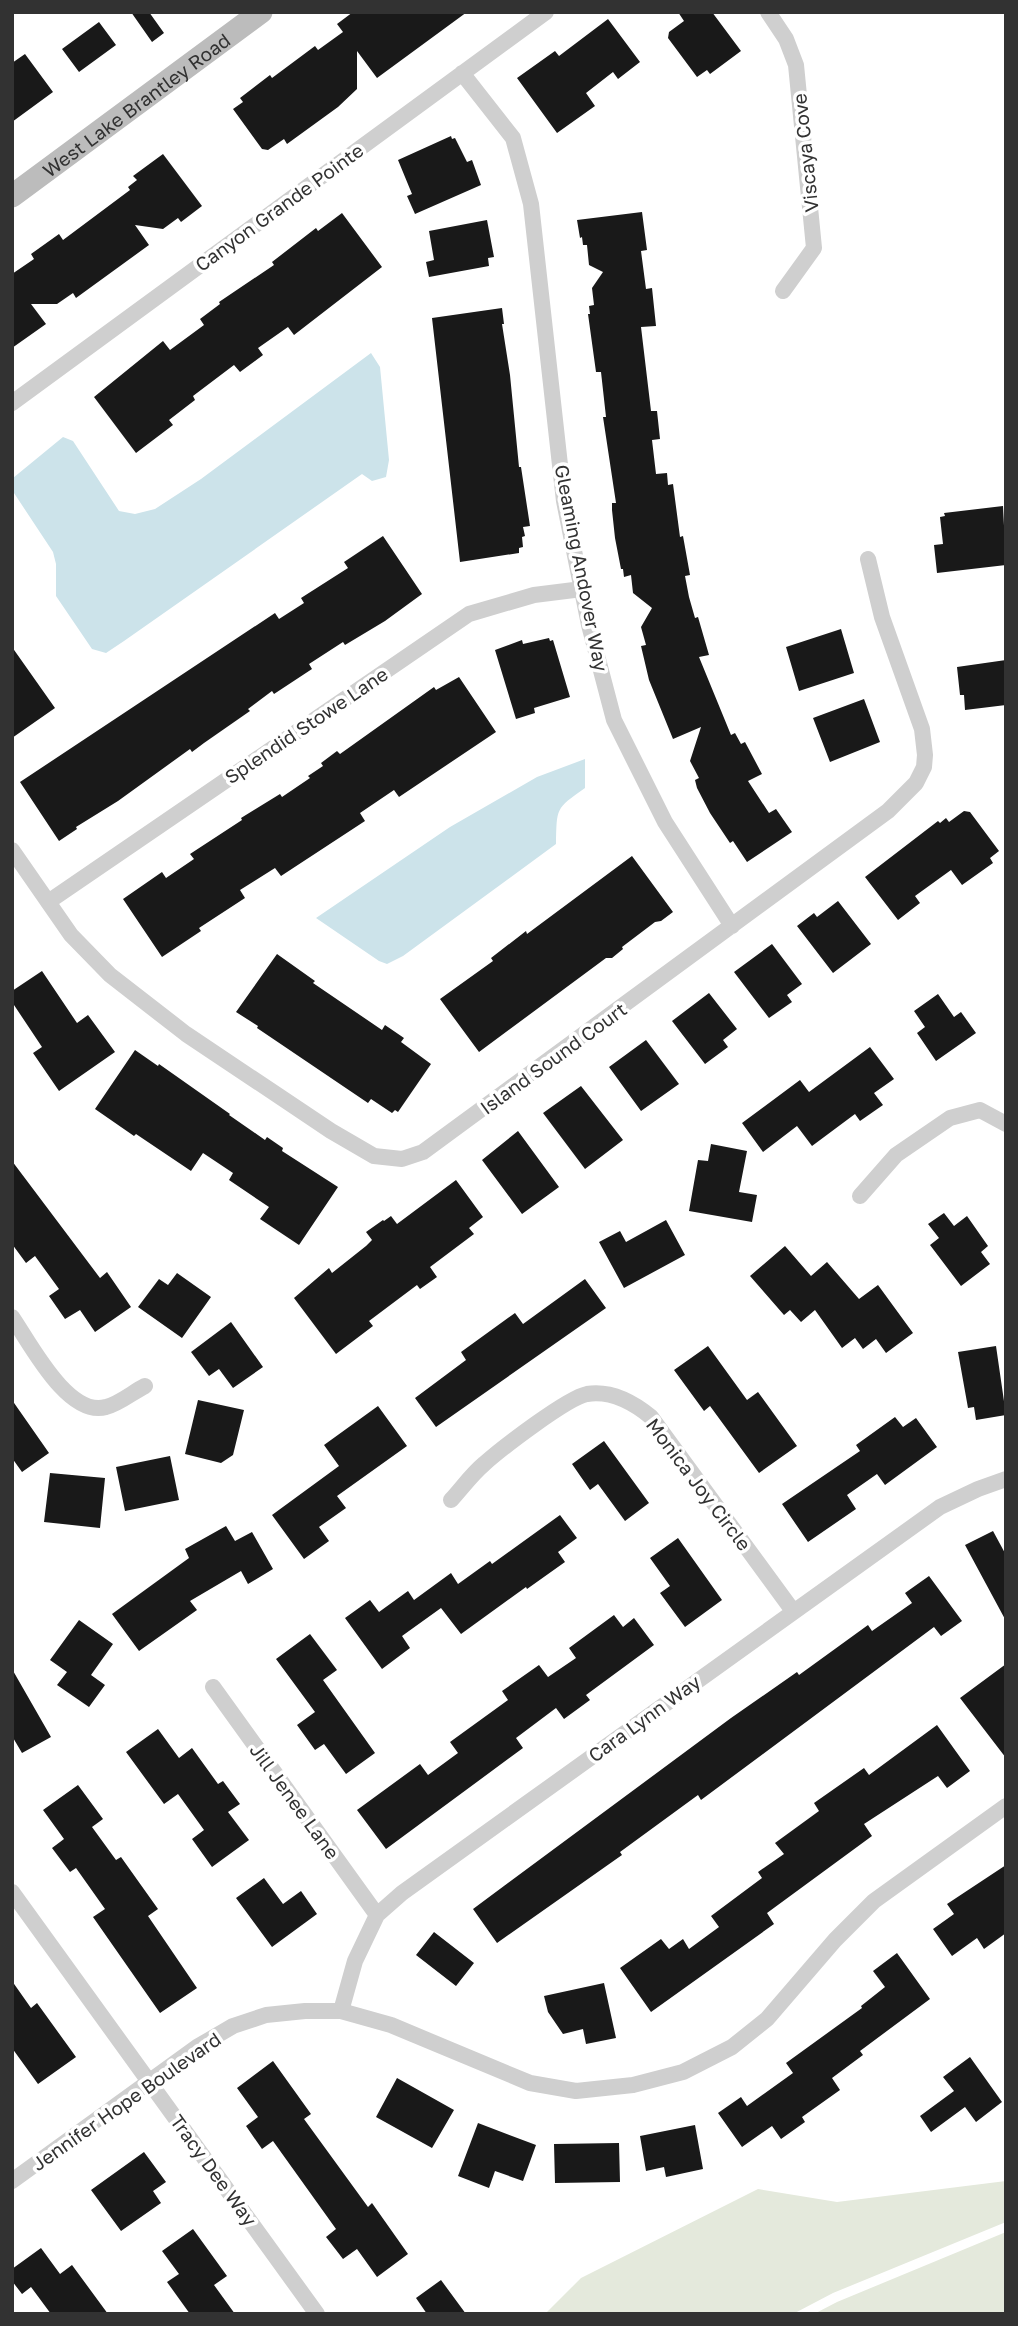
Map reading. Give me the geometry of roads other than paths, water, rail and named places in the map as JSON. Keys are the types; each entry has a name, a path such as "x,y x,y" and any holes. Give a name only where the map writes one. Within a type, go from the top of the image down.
{"street":[{"name":"West Lake Brantley Road","path":"12,196 261,12"},
{"name":"Canyon Grande Pointe","path":"12,403 546,12"},
{"name":"Viscaya Cove","path":"768,12 786,39 796,65 814,248 783,291"},
{"name":"Gleaming Andover Way","path":"462,73 513,138 531,204 564,501 614,720 666,822 732,926"},
{"name":"Island Sound Court","path":"12,850 71,935 110,975 186,1034 331,1132 374,1156 402,1158 423,1152 888,811 916,783 925,767 922,729 882,617 868,559"},
{"name":"Splendid Stowe Lane","path":"48,902 469,614 534,595 582,589"},
{"path":"860,1196 896,1155 950,1118 980,1110 1006,1124"},
{"path":"12,1317 58,1385 73,1398 90,1407 106,1408 145,1386"},
{"name":"Monica Joy Circle","path":"451,1500 483,1464 565,1404 587,1394 607,1394 633,1403 652,1418 793,1611"},
{"name":"Cara Lynn Way","path":"341,2011 355,1961 377,1915 402,1893 940,1507 1006,1479"},
{"name":"Jill Jenee Lane","path":"213,1687 377,1915"},
{"name":"Jennifer Hope Boulevard","path":"12,2181 197,2047 233,2026 266,2015 341,2011 391,2025 530,2083 576,2091 633,2085 683,2072 732,2047 767,2019 835,1940 874,1901 1006,1806"},
{"name":"Tracy Dee Way","path":"12,1892 317,2314"}],"water":[{"path":"371,353 380,367 389,460 386,477 372,481 362,474 106,653 92,649 56,596 56,564 53,552 12,490 13,478 63,437 73,441 119,511 135,514 155,509 201,479"},
{"path":"585,759 585,788 560,810 556,844 403,956 387,964 379,961 316,918 450,827 537,777"}]}
